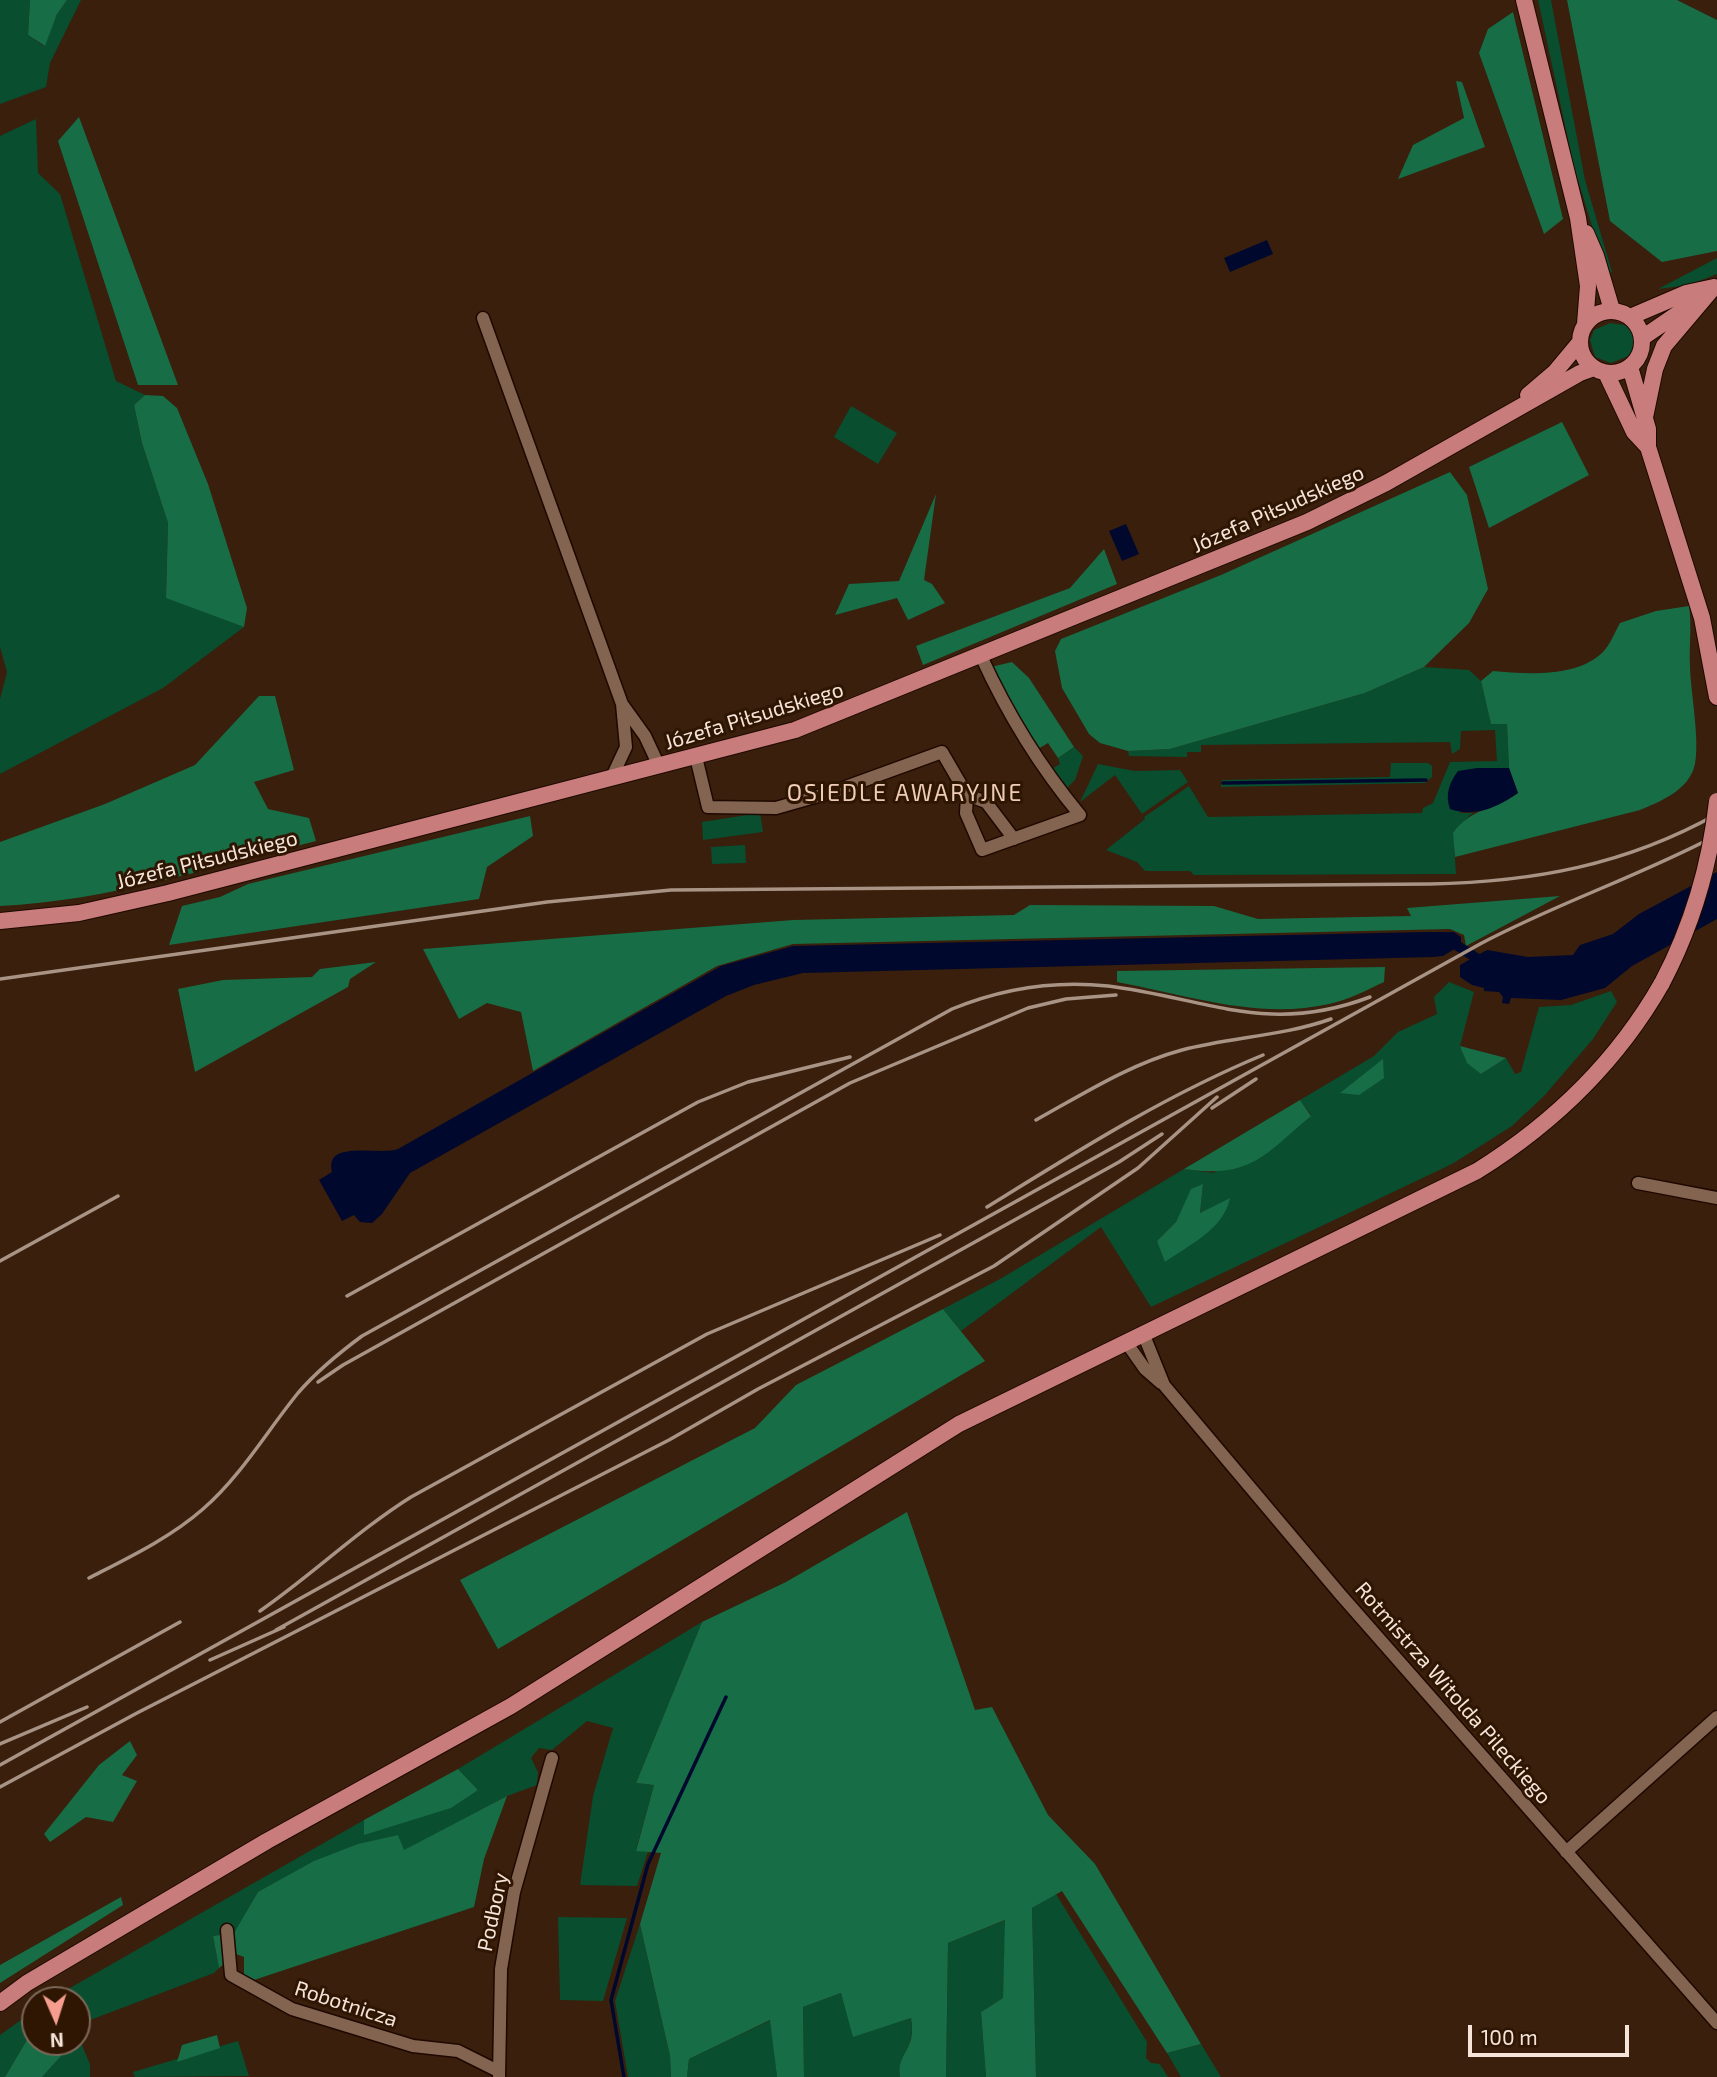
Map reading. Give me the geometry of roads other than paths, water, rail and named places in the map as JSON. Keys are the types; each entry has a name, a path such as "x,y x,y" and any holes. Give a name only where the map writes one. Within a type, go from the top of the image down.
{"main road":[{"path":"1524,0 1578,218 1588,286 1585,324 1580,342 1585,360 1600,371 1634,432 1648,447"},
{"path":"1532,0 1534,32"},
{"path":"1578,218 1596,256 1612,310"},
{"path":"1630,317 1686,293 1716,286"},
{"path":"1643,338 1716,286"},
{"path":"1645,419 1654,369 1664,346 1716,286"},
{"path":"1585,324 1594,315 1612,310 1630,317 1639,326 1643,338 1641,351 1630,367 1619,372 1600,371"},
{"name":"Józefa Piłsudskiego","path":"1515,408 1555,372 1580,342"},
{"path":"1630,367 1645,419 1648,447 1702,618 1717,697"},
{"name":"Józefa Piłsudskiego","path":"0,920 79,913 134,901 639,772 812,724 1324,514 1396,478 1580,373 1600,371"},
{"path":"0,2003 27,1983 267,1841 564,1674 960,1424 1143,1333 1440,1192 1504,1154 1545,1124 1594,1077 1627,1037 1661,983 1697,898 1711,845 1717,801"}],"street":[{"path":"483,318 622,704 626,747 639,772"},
{"path":"696,757 708,807 776,808 832,792 942,752 967,795 966,813 982,850 1080,815 1054,785 1007,707 981,656"},
{"path":"622,704 645,736 659,766"},
{"path":"611,779 626,747"},
{"path":"967,795 986,802 1014,839"},
{"path":"1638,1183 1717,1198"},
{"name":"Rotmistrza Witolda Pileckiego","path":"1143,1333 1164,1385"},
{"name":"Rotmistrza Witolda Pileckiego","path":"1126,1342 1145,1369 1164,1385 1349,1604 1717,2023"},
{"path":"1566,1852 1717,1717"},
{"name":"Podbory","path":"498,2074 500,1969 514,1892 552,1758"},
{"name":"Robotnicza","path":"227,1930 230,1975 275,2001 292,2010 413,2046 458,2051 498,2074"}],"water":[{"path":"1267,240 1273,254 1230,272 1224,258"},
{"path":"1126,524 1139,554 1122,561 1109,531"},
{"path":"1509,768 1518,793 1486,810 1468,812 1450,809 1448,794 1458,771"},
{"path":"1717,872 1717,919 1632,966 1605,988 1561,1000 1511,998 1509,1004 1502,1003 1503,997 1499,992 1484,991 1484,988 1472,985 1460,977 1460,965 1487,950 1528,957 1573,955 1580,945 1613,934 1639,914"},
{"path":"1454,932 1461,937 1461,945 1443,956 1433,957 803,973 754,985 726,996 410,1173 382,1214 372,1223 360,1222 354,1215 342,1221 319,1180 332,1172 332,1162 336,1155 344,1152 398,1149 721,966 793,946"}],"waterway":[{"path":"1223,783 1426,780"},
{"path":"1447,939 1484,963"},
{"path":"624,2077 611,2000 648,1864 726,1697"}],"railway":[{"path":"0,979 547,902 671,890 1468,883 1542,874 1613,858 1683,832 1717,814"},
{"path":"0,1765 1480,944 1717,835"},
{"path":"89,1578 163,1538 203,1509 242,1468 305,1385 362,1336 952,1009 1009,991 1068,984 1108,986 1237,1011 1268,1014 1333,1008 1370,997"},
{"path":"318,1382 343,1365 850,1083 1028,1008 1066,999 1116,995"},
{"path":"1036,1120 1107,1080 1163,1056 1331,1019"},
{"path":"987,1207 1157,1106 1263,1055"},
{"path":"347,1296 698,1102 748,1082 850,1057"},
{"path":"1212,1108 1256,1079"},
{"path":"0,1787 137,1713 669,1440 758,1389 994,1266 1138,1168 1217,1097"},
{"path":"276,1630 1119,1162 1162,1134"},
{"path":"0,1261 118,1196"},
{"path":"260,1611 411,1497 707,1334 940,1235"},
{"path":"0,1722 180,1622"},
{"path":"210,1660 284,1627"},
{"path":"0,1744 87,1707"}],"district":[{"name":"OSIEDLE AWARYJNE","path":"905,793"}]}
